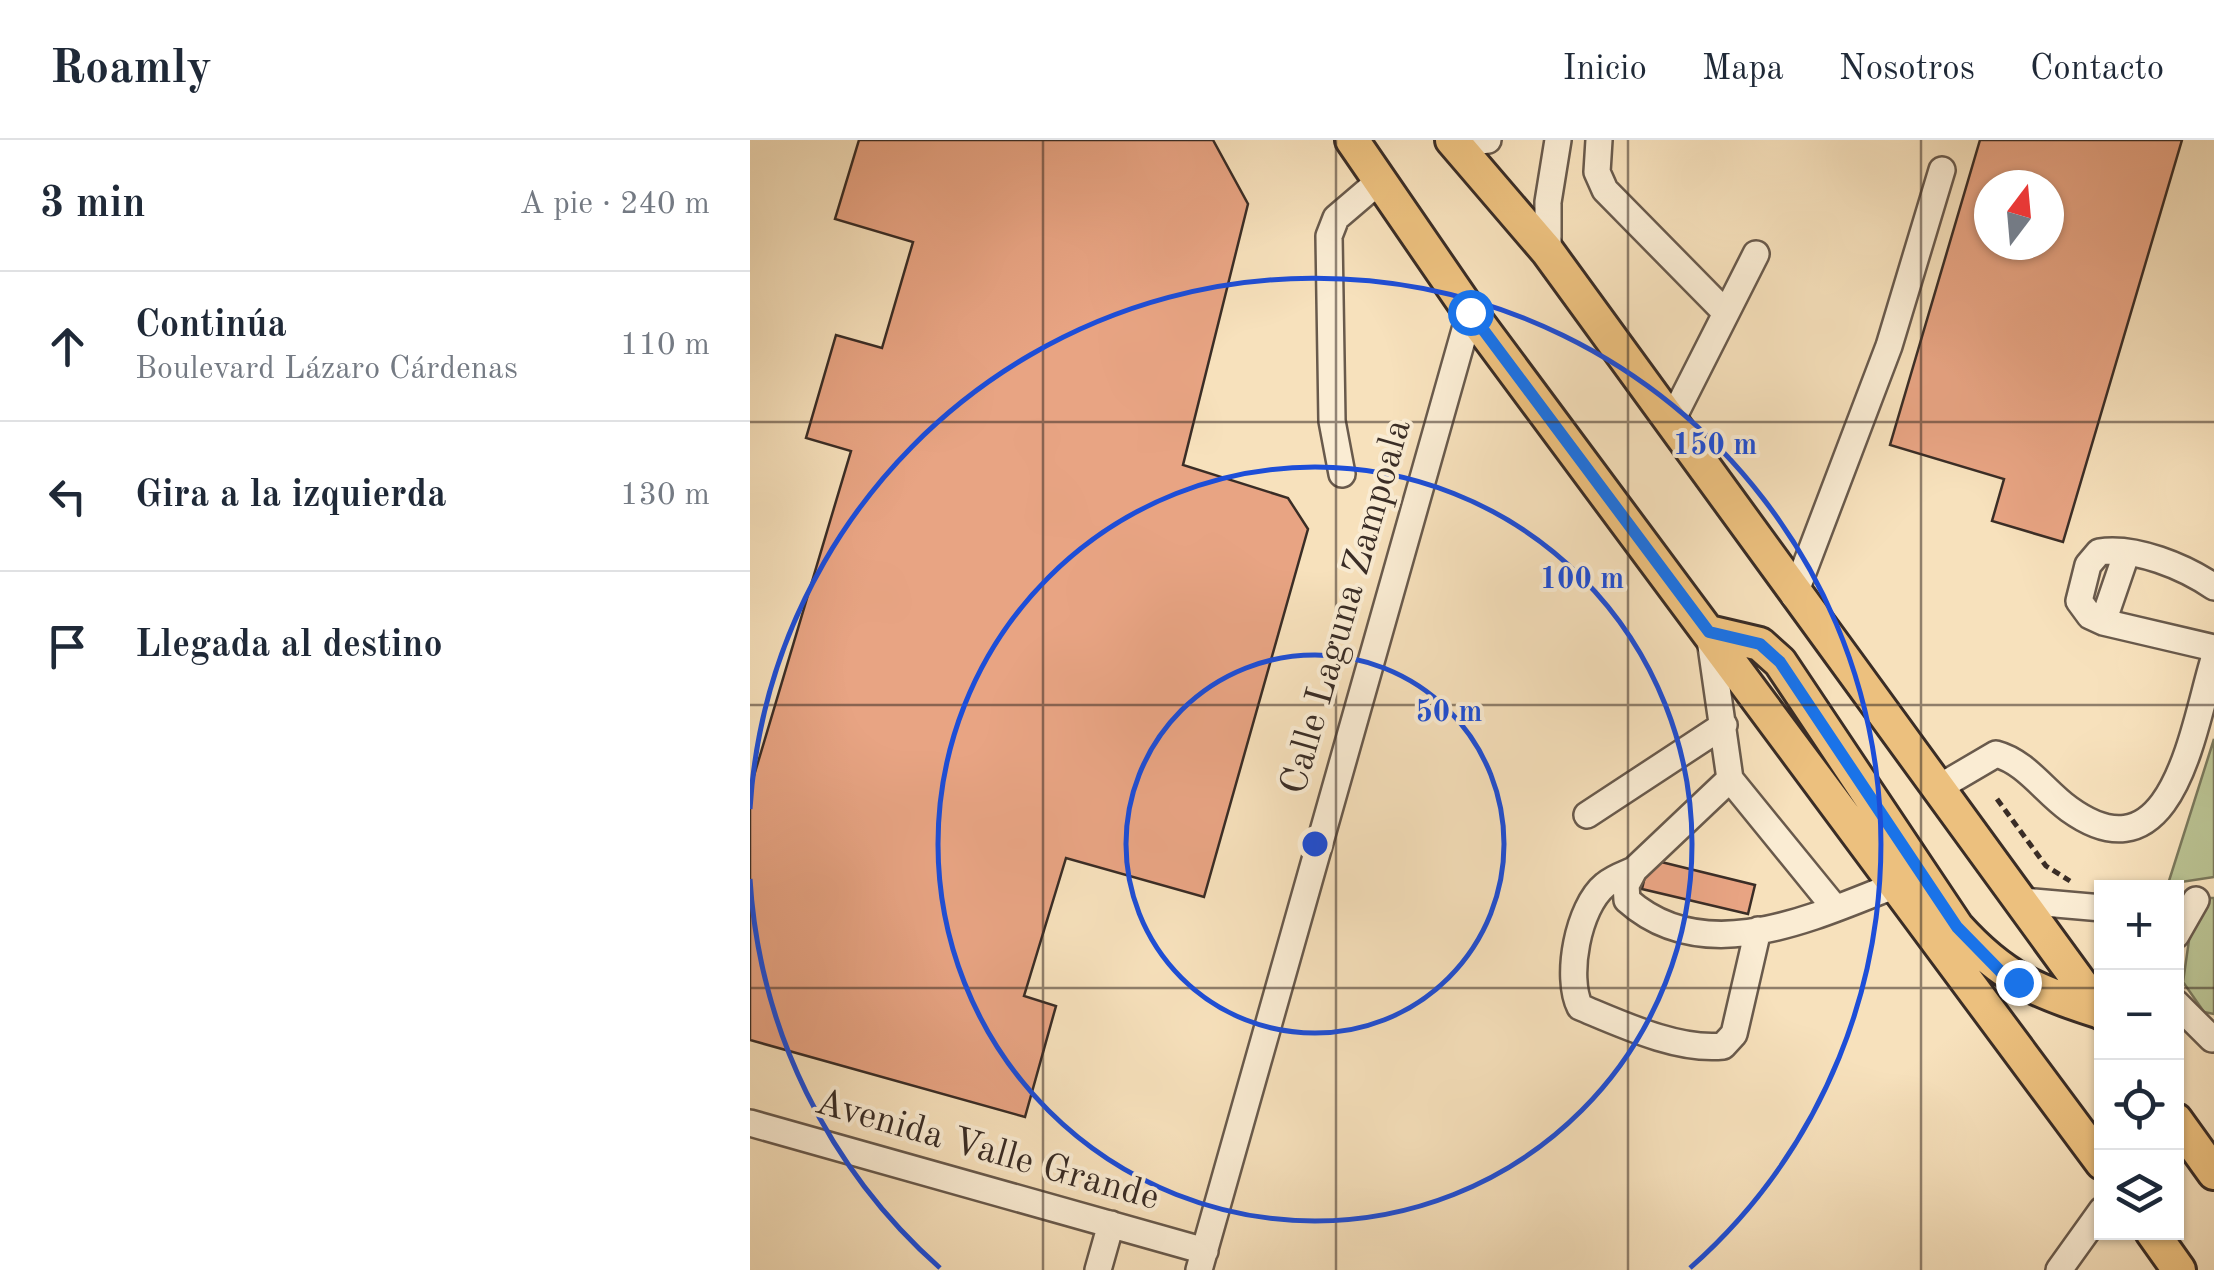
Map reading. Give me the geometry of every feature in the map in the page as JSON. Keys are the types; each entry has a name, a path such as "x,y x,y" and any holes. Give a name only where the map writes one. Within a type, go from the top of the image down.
{"main road":[{"path":"1352,140 1470,312 2094,1151"},
{"path":"1454,142 1548,252 1794,596 2094,1003"},
{"path":"1709,632 1760,644 1780,662 1957,927 1987,959 2040,993 2094,1011"},
{"path":"2184,1131 2214,1173"},
{"path":"2158,1240 2179,1270"}],"street":[{"path":"1454,142 1488,140"},
{"path":"1548,252 1548,202 1558,140"},
{"path":"1599,140 1597,172 1605,190 1726,313"},
{"path":"1794,596 1889,346 1942,170"},
{"path":"1342,474 1332,422 1329,236 1336,218 1378,183"},
{"path":"1670,424 1756,254"},
{"name":"Calle Laguna Zampoala","path":"1202,1260 1470,312"},
{"path":"2214,587 2195,574 2127,552 2099,552 2082,583 2082,608 2102,622 2214,648"},
{"path":"1709,632 1730,779 1835,908"},
{"path":"1938,788 1996,754 2023,768 2071,811 2101,825 2132,829 2148,823 2171,795 2214,659"},
{"path":"1587,815 1724,724"},
{"path":"1730,779 1634,870 1603,886 1588,912 1574,952 1570,988 1580,1007 1625,1026 1707,1048 1723,1046 1734,1034 1758,930"},
{"path":"1634,870 1626,885 1627,900 1647,918 1682,932 1722,938 1835,908 1898,884"},
{"path":"2022,902 2094,907"},
{"path":"2184,1011 2213,1040"},
{"path":"2184,1033 2213,1040"},
{"name":"Avenida Valle Grande","path":"750,1123 1110,1224 1202,1260"},
{"path":"2059,1270 2094,1217"},
{"path":"1098,1270 1110,1224"}],"path":[{"path":"1997,799 2046,866 2077,885"}],"green space":[{"path":"2214,739 2214,877 2169,880"},
{"path":"2208,898 2214,898 2214,1014 2204,1012 2184,983 2189,940"}],"building":[{"path":"859,140 1213,140 1248,204 1183,465 1288,498 1308,529 1204,897 1066,858 1024,996 1056,1006 1025,1117 750,1040 750,789 851,451 806,438 836,335 882,348 913,242 835,219"},
{"path":"1980,140 2182,140 2063,542 1992,521 2004,479 1890,445"},
{"path":"1649,859 1755,885 1748,914 1642,889"}],"route":[{"path":"1470,312 1709,632 1760,644 1780,662 1957,927 2001,972 2018,982"}]}
